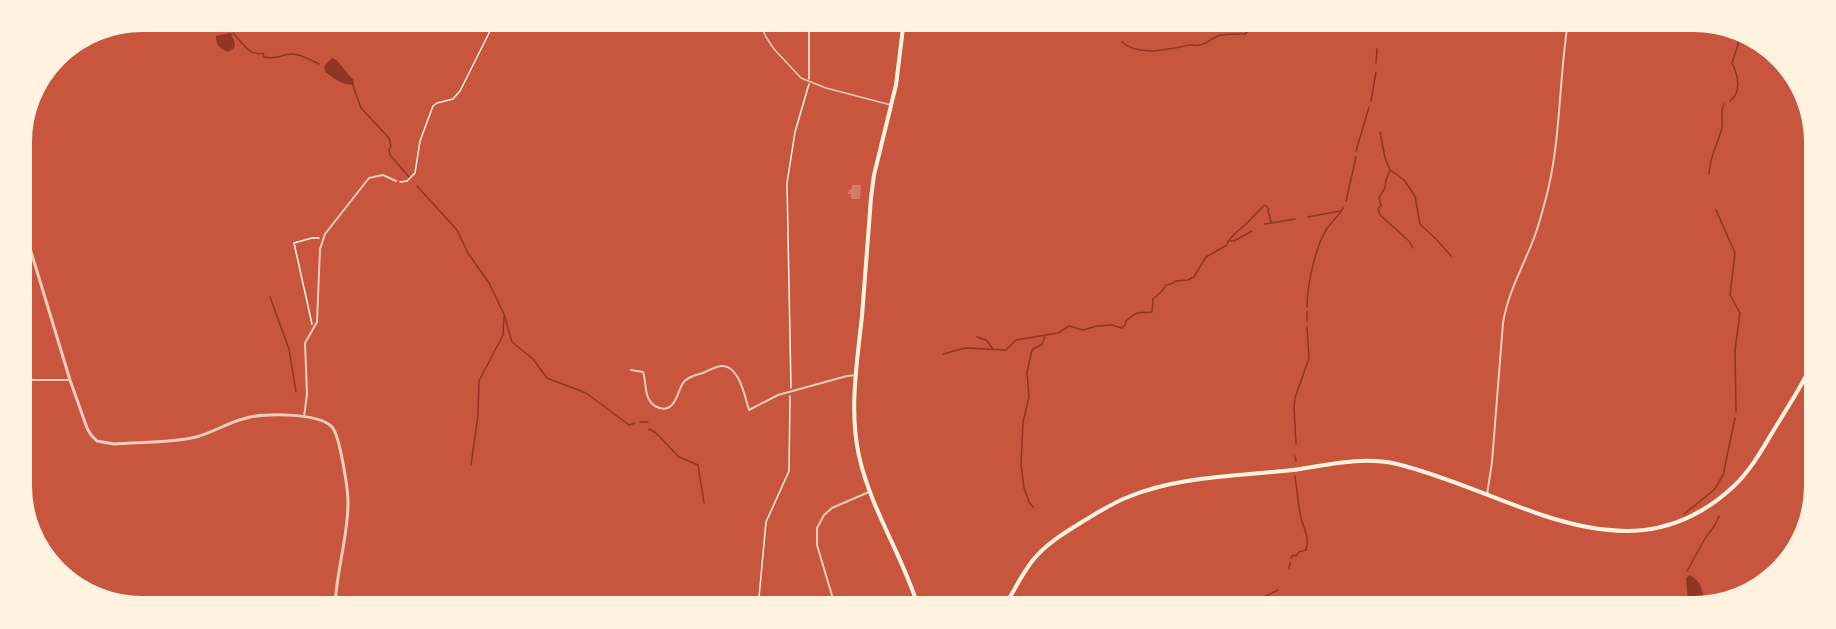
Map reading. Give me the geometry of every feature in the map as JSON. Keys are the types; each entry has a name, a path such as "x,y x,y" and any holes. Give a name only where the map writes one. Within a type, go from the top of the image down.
{"main road":[{"path":"903,29 892,105 874,175 871,198 856,375 855,417 858,444 869,492 900,559 916,600"},
{"path":"1008,600 1032,561 1044,548 1071,529 1126,497 1176,483 1296,470 1352,461 1373,460 1396,464 1545,516 1589,528 1625,532 1655,529 1700,511 1735,485 1756,460 1808,372"}],"street":[{"path":"1486,495 1492,462 1506,304 1533,240 1548,190 1559,126 1567,28"},
{"path":"304,417 308,394 305,343 317,322 320,249 323,239 369,178 383,175 396,181"},
{"path":"29,244 70,380 91,435 103,443 196,437 255,415 269,414 320,420 332,427 343,463 348,504 336,600"},
{"path":"631,370 643,372 646,394 653,404 661,408 674,403 684,381 722,366 731,368 742,387 749,410 769,399 856,375"},
{"path":"28,372 32,380 70,380"},
{"path":"833,600 817,545 817,528 820,519 832,508 869,492"}],"lane":[{"path":"762,29 774,49 801,78 892,105"}],"path":[{"path":"396,181 407,181 414,176 420,141 432,108 436,103 453,99 460,91 491,29"},
{"path":"759,600 766,522 788,476 791,392 787,183 795,132 810,82 809,29"},
{"path":"313,329 294,243 312,238 323,239"}],"shaded area":[{"path":"231,33 235,44 234,48 228,52 219,46 216,36"},
{"path":"332,58 353,79 354,84 343,83 325,72 324,66"},
{"path":"1689,575 1694,577 1702,590 1703,600 1688,600 1686,579"}],"building":[{"path":"852,185 861,185 860,199 851,199 851,194 848,194"}],"waterway":[{"path":"1122,42 1128,47 1145,51 1165,50 1199,45 1221,35 1245,34 1248,31 1263,28"},
{"path":"233,33 250,51 263,53 264,57 273,58 295,54 319,64"},
{"path":"1730,101 1737,88 1737,78 1732,63 1738,38"},
{"path":"1376,63 1377,49"},
{"path":"1371,101 1376,72"},
{"path":"352,83 361,108 389,138 390,155 409,177"},
{"path":"1709,174 1722,127 1724,104"},
{"path":"1356,151 1369,107"},
{"path":"1380,132 1390,170 1404,180 1415,196 1420,224 1451,256"},
{"path":"1346,201 1356,157"},
{"path":"1390,171 1379,198 1381,205 1378,209 1380,215 1409,241 1413,248"},
{"path":"417,186 457,230 468,253 489,283 504,314 512,342 533,359 547,378 586,393 629,425 635,423"},
{"path":"1229,241 1265,205 1269,209 1271,222"},
{"path":"1307,307 1310,278 1318,247 1326,230 1343,208"},
{"path":"1716,210 1735,253 1730,295 1740,313 1735,350 1736,412"},
{"path":"1308,217 1340,211"},
{"path":"1265,224 1295,219"},
{"path":"943,354 965,348 1006,350 1016,340 1058,333 1069,326 1083,330 1112,325 1122,328 1126,321 1136,313 1152,312 1153,299 1166,285 1194,277 1206,257 1227,245 1228,241 1234,241 1252,231"},
{"path":"270,297 289,349 296,392"},
{"path":"1307,312 1307,321"},
{"path":"471,465 478,415 479,381 503,335 504,316"},
{"path":"1296,444 1294,407 1309,358 1307,327"},
{"path":"977,337 986,340 994,350"},
{"path":"1033,507 1024,488 1021,464 1023,422 1029,397 1027,372 1032,350 1042,344 1045,337"},
{"path":"1684,514 1714,490 1723,475 1735,418"},
{"path":"640,422 648,422"},
{"path":"649,429 656,433 679,457 698,465 704,503"},
{"path":"1295,456 1296,461"},
{"path":"1291,558 1306,550 1307,542 1295,476"},
{"path":"1687,571 1719,516"},
{"path":"1289,568 1290,563"},
{"path":"1264,597 1278,590"}]}
